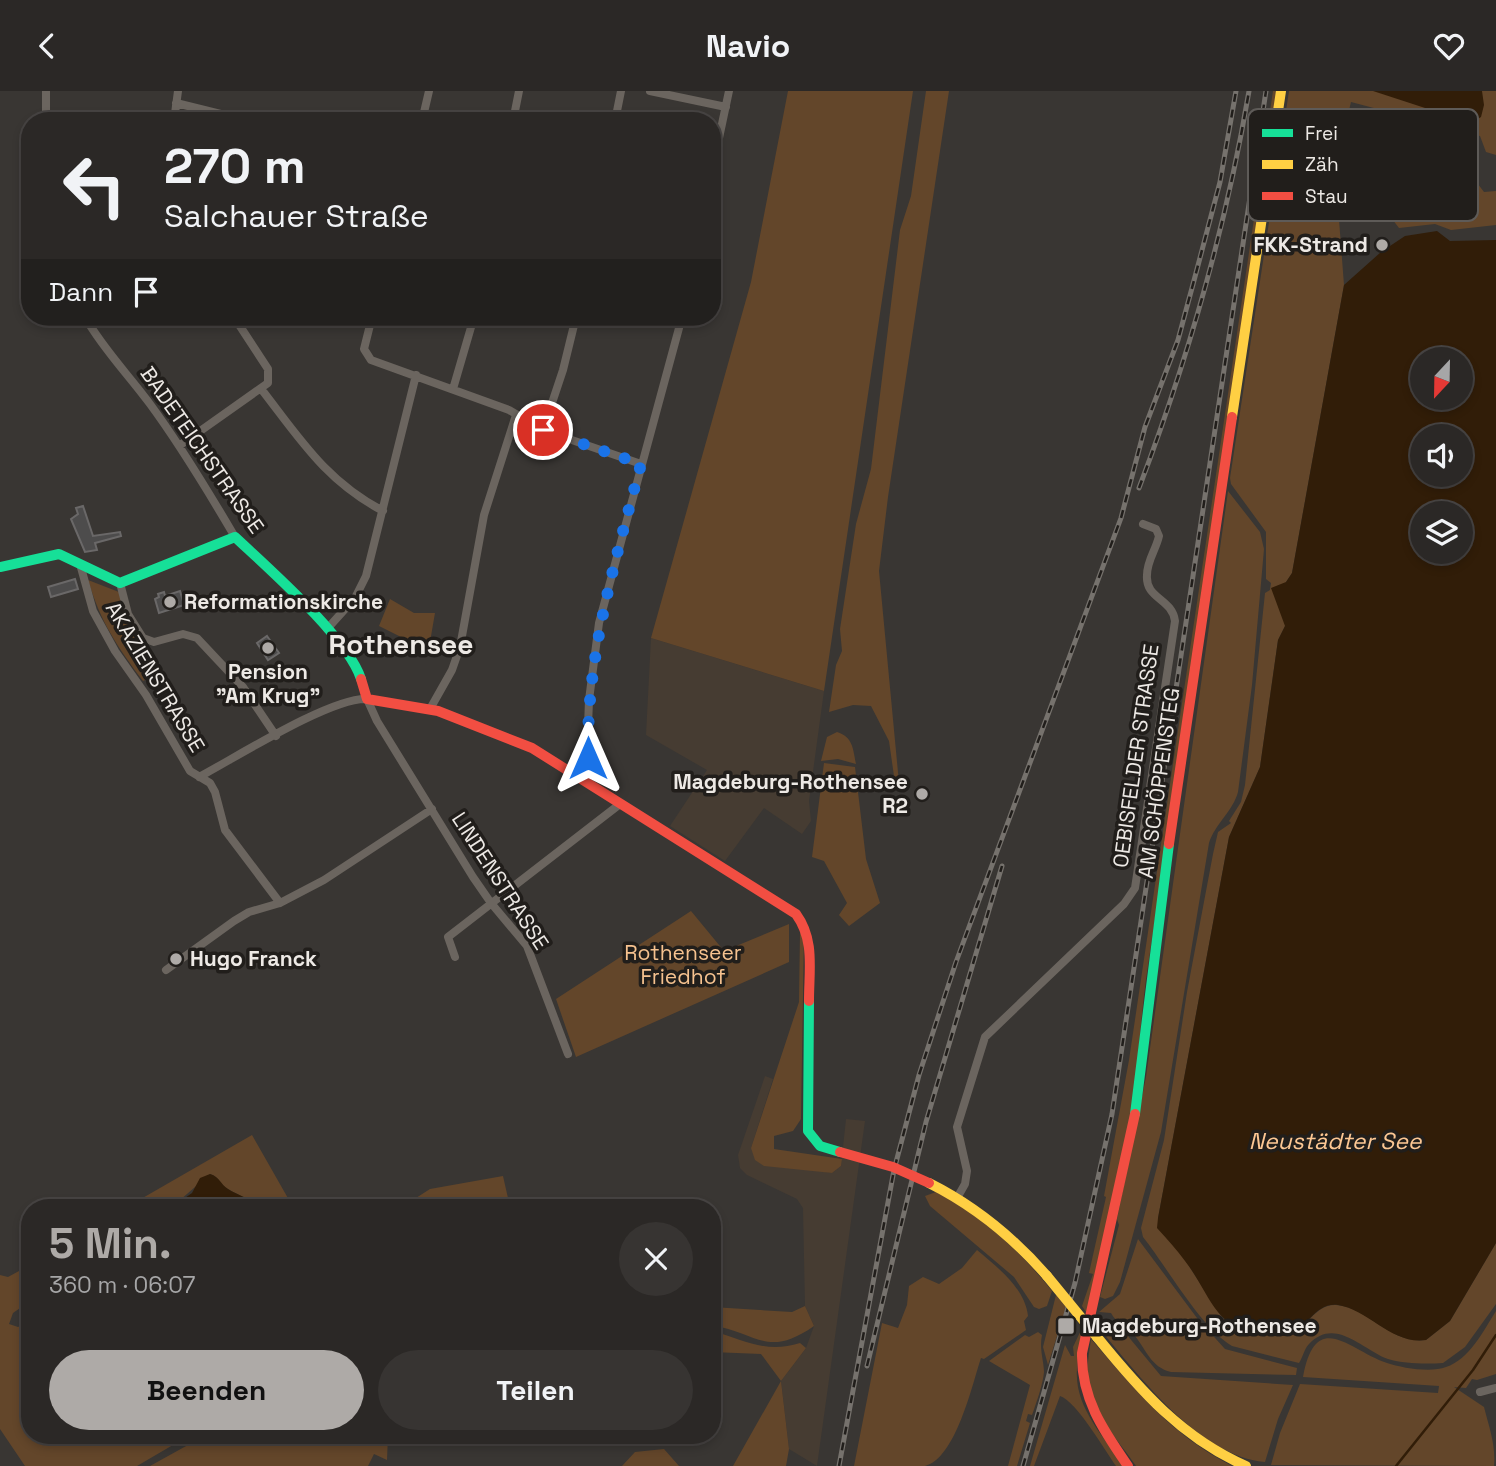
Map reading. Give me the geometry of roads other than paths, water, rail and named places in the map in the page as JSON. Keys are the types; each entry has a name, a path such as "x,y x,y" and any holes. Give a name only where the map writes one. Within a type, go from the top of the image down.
{"street":[{"path":"46,91 46,112"},
{"path":"175,112 178,91"},
{"path":"424,112 429,91"},
{"path":"515,112 519,91"},
{"path":"617,112 621,91"},
{"path":"650,91 726,107"},
{"path":"721,130 729,91"},
{"name":"AM SCHÖPPENSTEG","path":"1278,109 1281,91"},
{"path":"176,103 212,112"},
{"name":"AM SCHÖPPENSTEG","path":"1128,1466 1088,1403 1081,1378 1082,1353 1128,1150 1142,1072 1149,984 1165,869 1262,221"},
{"name":"BADETEICHSTRASSE","path":"91,326 113,361 143,395 180,446 234,537 327,629 352,659 367,699"},
{"path":"180,446 262,390 269,380 269,371 240,326"},
{"path":"370,326 364,349 366,356 509,409 543,430 641,464"},
{"path":"453,389 471,326"},
{"path":"543,430 563,370 574,326"},
{"path":"586,781 589,700 598,628 679,326"},
{"path":"327,629 355,598 363,584 416,375"},
{"path":"262,390 334,478 358,498 383,511"},
{"path":"430,709 452,670 460,647 474,557 484,515 516,415"},
{"name":"OEBISFELDER STRASSE","path":"957,1198 966,1183 967,1171 957,1125 985,1037 1124,904 1135,888 1175,621 1170,607 1147,586 1149,563 1159,536 1156,529 1143,524"},
{"path":"0,567 55,554 69,557 120,583 234,537"},
{"name":"AKAZIENSTRASSE","path":"80,564 99,624 146,695 190,771 210,783 225,830 280,903"},
{"path":"120,583 128,614 143,638 154,642 185,634 197,638 243,687 276,736"},
{"path":"199,777 314,715 350,700 367,699 430,709 527,746 796,914 809,936 808,1131 820,1146 893,1167 929,1183 957,1198 1008,1235 1048,1276 1137,1386 1170,1420 1213,1451 1246,1466"},
{"name":"LINDENSTRASSE","path":"367,699 377,721 491,903 527,946 568,1053"},
{"path":"455,957 448,937 620,804"},
{"path":"166,970 249,912 280,903 334,874 432,809"},
{"path":"1480,1392 1496,1388"}],"water":[{"path":"1373,91 1482,91 1484,105 1478,119 1478,109 1428,109"},
{"name":"Neustädter See","path":"1437,231 1450,241 1496,240 1496,1243 1450,1321 1426,1340 1402,1337 1360,1313 1338,1305 1323,1308 1289,1335 1246,1331 1233,1325 1215,1308 1194,1273 1157,1228 1229,837 1260,767 1278,640 1285,626 1271,588 1286,582 1292,573 1344,285 1381,252 1405,236"},
{"path":"210,1174 228,1189 248,1199 183,1199 192,1193 200,1178"}],"waterway":[{"path":"1396,1466 1473,1370 1496,1335"}],"railway":[{"path":"839,1466 894,1170 919,1075 956,962 1121,518 1145,427 1178,340 1220,182 1236,91"},
{"path":"1139,488 1174,391 1204,292 1229,192 1249,91"},
{"path":"1263,109 1266,91"},
{"path":"1023,1466 1075,1283 1112,1114 1248,211"},
{"path":"867,1366 926,1122 1002,866"}],"place":[{"name":"FKK-Strand","path":"1382,245"},
{"name":"Reformationskirche","path":"170,602"},
{"name":"Pension \"Am Krug\"","path":"268,648"},
{"name":"Magdeburg-Rothensee R2","path":"922,794"},
{"name":"Hugo Franck","path":"176,959"},
{"name":"Magdeburg-Rothensee","path":"1066,1326"}],"district":[{"name":"Rothensee","path":"401,644"}],"park label":[{"name":"Rothenseer Friedhof","path":"683,965"}]}
